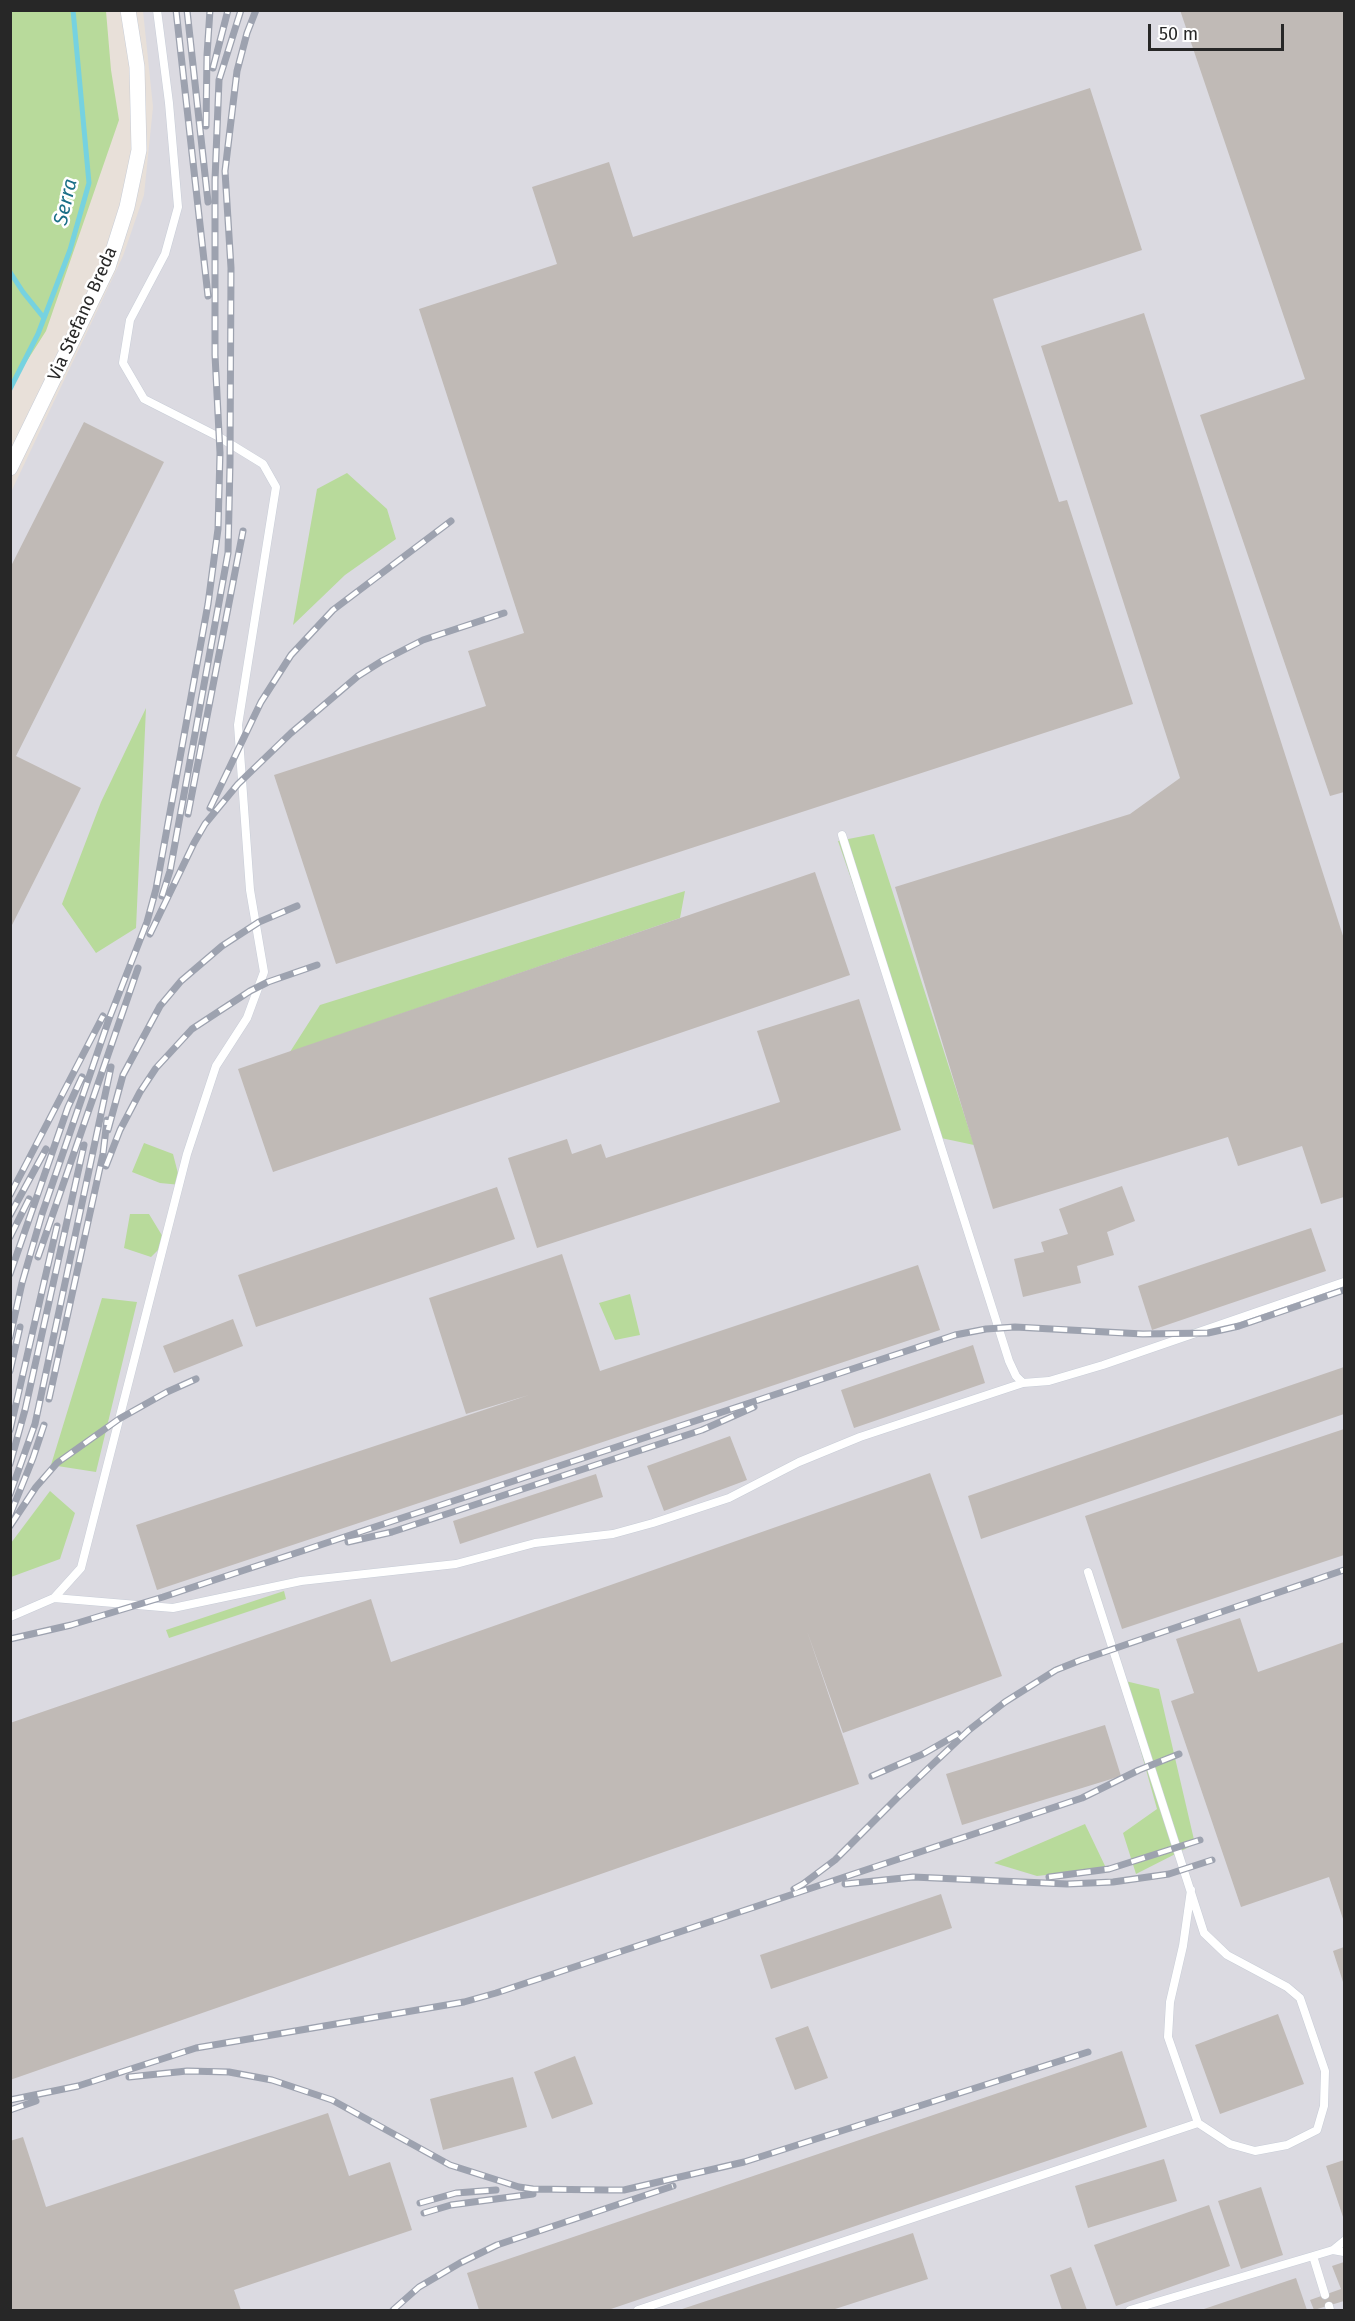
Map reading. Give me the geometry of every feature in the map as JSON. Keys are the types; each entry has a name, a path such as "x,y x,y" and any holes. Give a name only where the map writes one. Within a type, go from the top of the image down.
{"street":[{"name":"Via Stefano Breda","path":"10,468 108,267 127,207 139,150 137,67 128,10"}],"lane":[{"path":"10,1617 54,1598 81,1568 187,1154 216,1066 247,1018 264,972 250,890 238,725 276,487 263,464 219,437 144,399 123,363 130,320 165,254 178,207 169,103 157,10"},
{"path":"842,835 1009,1361 1016,1376 1023,1383"},
{"path":"54,1598 173,1608 301,1581 456,1564 535,1543 613,1534 729,1498 799,1462 860,1437 1023,1383 1049,1381 1102,1365 1344,1282"},
{"path":"1088,1572 1191,1890 1204,1933 1227,1955 1287,1987 1300,1998 1325,2071 1324,2106 1317,2130 1287,2145 1255,2151 1230,2144 1198,2123 1168,2037 1170,2002 1183,1946 1191,1890"},
{"path":"638,2310 1198,2123"},
{"path":"1130,2310 1332,2250 1344,2241"},
{"path":"1332,2250 1344,2252"},
{"path":"1313,2256 1325,2295"}],"shaded area":[{"path":"143,11 1344,11 1344,2310 11,2310 11,492 123,256 144,195 153,107"}],"green space":[{"path":"11,10 106,11 111,70 119,120 46,331 11,386"},
{"path":"347,473 387,509 396,539 345,575 293,625 317,489"},
{"path":"146,708 136,928 96,953 62,904 101,802"},
{"path":"874,834 974,1145 941,1138 838,841"},
{"path":"685,891 680,918 290,1052 320,1005"},
{"path":"144,1143 173,1154 181,1185 160,1183 132,1172"},
{"path":"130,1214 149,1214 166,1242 151,1257 124,1248"},
{"path":"630,1294 640,1335 615,1340 599,1303"},
{"path":"102,1298 137,1302 96,1472 51,1465"},
{"path":"50,1491 75,1513 60,1559 11,1577 11,1543"},
{"path":"284,1591 286,1599 169,1638 166,1630"},
{"path":"1121,1680 1159,1689 1195,1844 1136,1874 1123,1833 1157,1809"},
{"path":"1085,1824 1106,1868 1037,1876 994,1863"}],"building":[{"path":"1180,10 1344,10 1344,792 1330,796 1200,415 1305,379"},
{"path":"1090,88 1142,250 993,299 1059,502 1067,500 1133,704 336,964 274,775 486,706 468,651 524,633 419,309 557,264 532,187 609,162 633,237"},
{"path":"1144,313 1344,939 1344,1197 1321,1204 1302,1146 1238,1166 1228,1137 993,1209 895,887 1130,814 1180,778 1041,346"},
{"path":"84,422 164,462 16,756 81,788 10,929 10,568"},
{"path":"815,872 850,975 273,1172 238,1069"},
{"path":"859,999 901,1130 537,1248 508,1158 567,1139 572,1154 601,1144 606,1158 780,1102 757,1031"},
{"path":"1122,1186 1135,1221 1107,1232 1114,1255 1077,1266 1081,1283 1023,1297 1014,1259 1044,1252 1041,1242 1068,1234 1059,1209"},
{"path":"497,1187 515,1239 256,1327 238,1275"},
{"path":"1311,1228 1326,1271 1152,1330 1138,1286"},
{"path":"562,1254 600,1371 918,1265 940,1330 157,1590 136,1525 529,1395 466,1414 429,1298"},
{"path":"233,1319 243,1346 174,1373 163,1346"},
{"path":"973,1345 985,1383 854,1428 841,1390"},
{"path":"1344,1367 1344,1414 981,1539 968,1496"},
{"path":"1344,1429 1344,1555 1122,1629 1085,1516"},
{"path":"730,1436 747,1480 664,1511 647,1466"},
{"path":"930,1473 1002,1676 843,1733 807,1631 859,1784 10,2080 10,1723 371,1599 391,1662"},
{"path":"596,1474 603,1497 460,1544 453,1521"},
{"path":"1240,1618 1258,1672 1344,1642 1344,1922 1329,1877 1241,1907 1171,1701 1194,1693 1176,1639"},
{"path":"1105,1725 1121,1776 962,1825 946,1774"},
{"path":"941,1894 952,1928 771,1989 760,1955"},
{"path":"1344,1947 1344,1985 1333,1951"},
{"path":"1278,2014 1304,2084 1220,2114 1195,2045"},
{"path":"808,2026 828,2078 795,2090 775,2038"},
{"path":"1122,2051 1147,2127 608,2310 479,2310 467,2273"},
{"path":"575,2056 593,2104 552,2119 534,2072"},
{"path":"513,2077 527,2127 443,2150 430,2099"},
{"path":"328,2113 349,2176 390,2162 412,2230 234,2290 241,2310 10,2310 10,2141 23,2137 46,2207"},
{"path":"1164,2159 1177,2201 1088,2228 1075,2186"},
{"path":"1344,2160 1344,2220 1326,2166"},
{"path":"1261,2187 1283,2255 1241,2269 1218,2201"},
{"path":"1209,2205 1230,2266 1116,2306 1094,2245"},
{"path":"913,2233 928,2279 832,2310 679,2310"},
{"path":"1344,2262 1344,2301 1314,2310 1310,2300 1341,2289 1332,2266"},
{"path":"1071,2267 1087,2310 1062,2310 1050,2275"},
{"path":"1296,2278 1307,2310 1201,2310"}],"waterway":[{"name":"Serra","path":"10,389 38,334 70,250 89,183 73,10"},
{"path":"10,272 44,318"}],"railway":[{"path":"176,10 208,296"},
{"path":"187,10 208,202"},
{"path":"206,126 210,10"},
{"path":"213,68 228,10"},
{"path":"10,1337 22,1283 42,1214 109,1019 147,922 156,889 208,604 218,529 220,453 215,355 215,180 219,80 241,10"},
{"path":"162,896 170,871 228,553 231,268 225,171 237,71 256,10"},
{"path":"210,808 261,702 291,655 333,610 451,521"},
{"path":"188,814 243,531"},
{"path":"150,934 205,824 238,784 291,733 358,676 382,661 423,640 504,613"},
{"path":"108,1130 123,1075 160,1006 181,981 222,946 259,922 297,906"},
{"path":"106,1166 120,1130 140,1092 156,1068 192,1029 250,991 268,982 317,965"},
{"path":"38,1257 138,968"},
{"path":"10,1195 103,1016"},
{"path":"10,1494 35,1424 111,1067"},
{"path":"10,1274 68,1107 82,1077"},
{"path":"49,1399 103,1154 107,1120"},
{"path":"10,1464 25,1410 84,1145"},
{"path":"10,1215 46,1149"},
{"path":"10,1237 29,1199"},
{"path":"10,1430 57,1226"},
{"path":"10,1639 71,1625 163,1597 955,1335 986,1329 1015,1327 1143,1334 1208,1333 1239,1326 1344,1290"},
{"path":"10,1371 20,1327"},
{"path":"10,1526 36,1487 57,1463 119,1419 167,1392 196,1379"},
{"path":"348,1542 392,1532 702,1430 754,1407"},
{"path":"10,1515 44,1425"},
{"path":"794,1889 835,1860 969,1730 1005,1702 1056,1670 1344,1570"},
{"path":"872,1776 923,1754 958,1734"},
{"path":"10,2100 78,2086 196,2048 464,2002 496,1993 1082,1798 1139,1770 1179,1754"},
{"path":"1049,1877 1109,1869 1200,1840"},
{"path":"845,1884 913,1877 1067,1884 1113,1882 1169,1874 1212,1860"},
{"path":"129,2077 187,2071 229,2072 272,2080 332,2100 450,2165 519,2187 624,2190 744,2162 1088,2052"},
{"path":"10,2110 36,2101"},
{"path":"393,2310 419,2287 497,2245 673,2186"},
{"path":"420,2203 456,2193 496,2190"},
{"path":"424,2213 451,2205 533,2194"}]}
